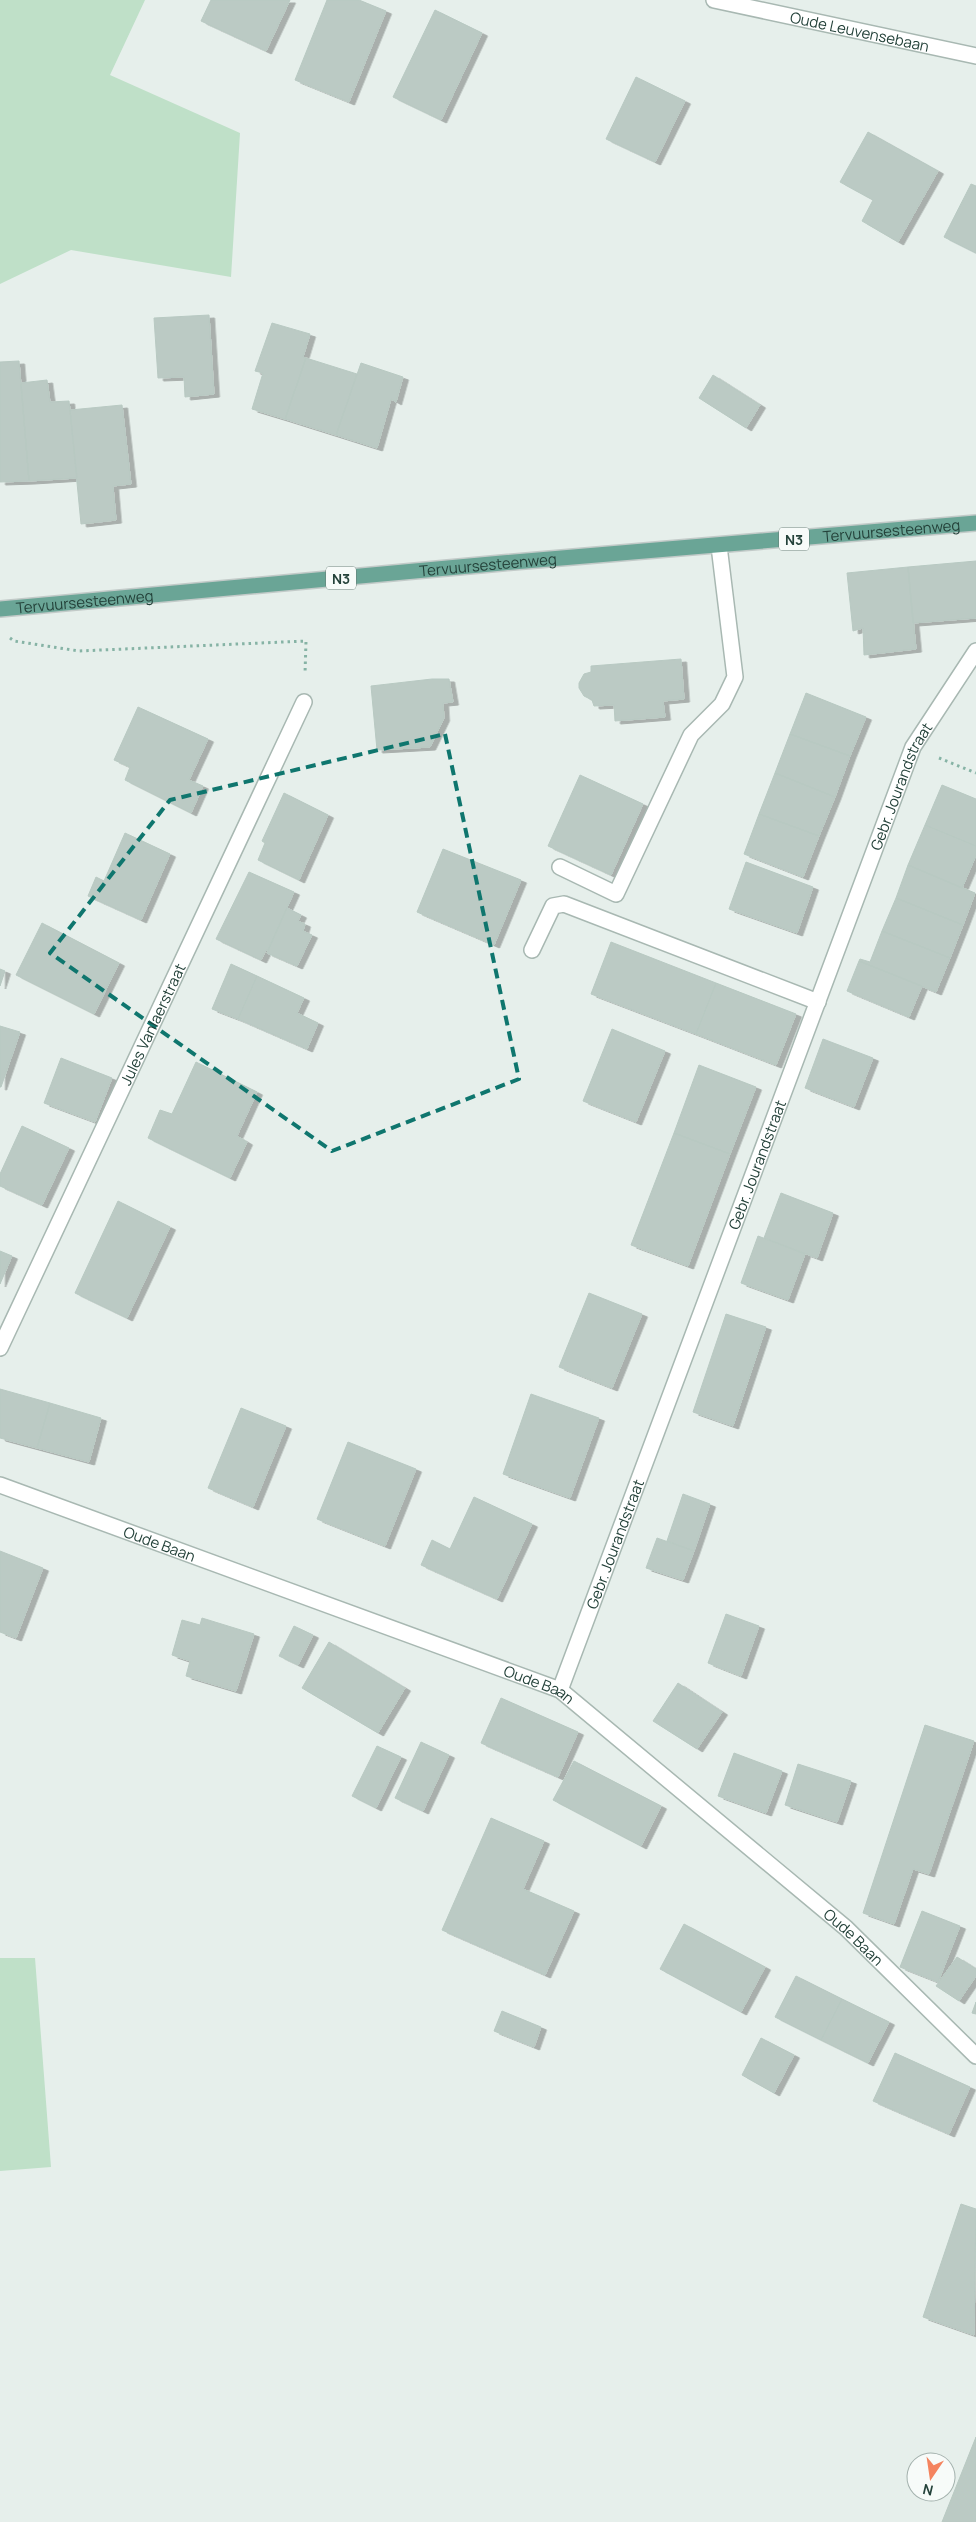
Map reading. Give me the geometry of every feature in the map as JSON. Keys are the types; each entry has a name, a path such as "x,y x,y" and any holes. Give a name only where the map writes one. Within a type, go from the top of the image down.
{"main road":[{"name":"Tervuursesteenweg","path":"0,609 511,562 976,524"}],"street":[{"name":"Oude Leuvensebaan","path":"714,0 976,56"},
{"path":"560,867 616,894 691,735 722,704 735,677 719,546"},
{"name":"Gebr. Jourandstraat","path":"560,1690 913,747 976,651"},
{"name":"Jules Vanlaerstraat","path":"0,1348 304,702"},
{"path":"532,950 554,906 564,904 818,1002"},
{"name":"Oude Baan","path":"0,1485 560,1690 846,1928 976,2056"}],"path":[{"path":"7,634 14,641 79,651 306,641"},
{"path":"913,747 976,773"}],"highlighted area":[{"path":"445,734 519,1079 332,1151 50,953 170,800"}],"green space":[{"path":"0,0 145,0 110,75 240,133 231,277 71,250 0,284"},
{"path":"0,1958 35,1958 51,2167 0,2171"}],"building":[{"path":"211,0 290,0 266,51 201,21"},
{"path":"327,0 359,0 386,11 349,102 295,80"},
{"path":"435,10 482,33 441,120 393,97"},
{"path":"636,77 685,101 655,162 606,139"},
{"path":"868,132 938,171 898,242 862,221 873,200 840,182"},
{"path":"971,184 976,186 976,253 944,237"},
{"path":"209,315 214,394 185,397 184,377 158,378 154,318"},
{"path":"272,323 310,334 303,357 306,358 285,419 252,409 263,373 255,371"},
{"path":"306,358 357,374 336,435 285,419"},
{"path":"19,361 29,481 0,482 0,362"},
{"path":"361,363 403,377 396,402 391,399 377,448 336,435"},
{"path":"713,375 760,405 746,428 699,398"},
{"path":"47,380 50,402 69,401 77,478 29,481 21,383"},
{"path":"122,405 131,484 113,486 116,520 81,524 70,410"},
{"path":"976,561 976,618 913,623 908,567"},
{"path":"908,567 916,649 864,655 863,628 853,631 847,573"},
{"path":"681,659 684,699 663,701 665,717 615,721 614,705 594,706 592,700 584,696 579,688 579,683 584,674 591,672 591,666"},
{"path":"432,679 449,679 453,702 443,703 444,718 430,747 377,750 371,686"},
{"path":"806,693 866,717 850,756 790,734"},
{"path":"138,707 208,739 189,780 203,786 191,813 125,780 130,767 114,760"},
{"path":"790,734 850,756 835,797 775,773"},
{"path":"775,773 835,797 819,836 759,814"},
{"path":"580,775 643,804 611,875 548,846"},
{"path":"942,785 976,799 976,846 925,825"},
{"path":"284,793 328,815 299,880 258,860 265,843 262,841"},
{"path":"759,814 819,836 803,877 744,854"},
{"path":"925,825 976,846 976,855 962,888 908,865"},
{"path":"125,833 170,854 141,920 88,896 96,877 104,881"},
{"path":"443,849 521,880 494,945 417,912"},
{"path":"746,862 813,887 797,933 729,909"},
{"path":"908,865 975,893 963,925 896,898"},
{"path":"249,872 294,892 268,950 266,950 261,960 216,939"},
{"path":"896,898 963,925 950,958 882,931"},
{"path":"287,908 301,915 298,921 305,924 303,931 312,935 297,966 267,953"},
{"path":"42,923 119,963 94,1014 16,975"},
{"path":"882,931 950,958 936,992 859,961 860,959 870,962"},
{"path":"611,942 716,983 696,1034 591,994"},
{"path":"859,961 922,986 909,1017 847,991"},
{"path":"231,964 257,976 238,1019 212,1009"},
{"path":"0,969 5,971 0,986"},
{"path":"257,976 304,998 297,1013 318,1023 307,1049 238,1019"},
{"path":"716,983 796,1014 776,1065 696,1034"},
{"path":"0,1026 20,1032 1,1087 0,1087"},
{"path":"612,1029 665,1051 636,1122 583,1101"},
{"path":"823,1039 873,1058 854,1107 805,1088"},
{"path":"61,1058 112,1078 95,1122 44,1103"},
{"path":"196,1062 257,1092 237,1136 247,1142 230,1178 148,1138 160,1110 172,1114"},
{"path":"699,1065 756,1087 730,1154 674,1133"},
{"path":"22,1126 69,1148 42,1205 0,1186 0,1174"},
{"path":"674,1133 730,1154 688,1266 631,1245"},
{"path":"781,1193 833,1213 817,1258 764,1238"},
{"path":"118,1201 170,1227 127,1318 75,1293"},
{"path":"758,1236 805,1254 788,1300 741,1283"},
{"path":"0,1251 12,1256 0,1284"},
{"path":"589,1293 642,1314 612,1388 559,1367"},
{"path":"726,1314 766,1327 733,1426 693,1412"},
{"path":"0,1389 50,1403 37,1448 0,1438"},
{"path":"531,1394 599,1418 570,1498 503,1474"},
{"path":"50,1403 101,1418 89,1462 37,1448"},
{"path":"241,1408 286,1426 253,1507 208,1488"},
{"path":"348,1442 416,1469 385,1546 317,1519"},
{"path":"683,1494 710,1504 694,1551 667,1541"},
{"path":"474,1497 532,1524 497,1599 421,1565 432,1540 450,1549"},
{"path":"657,1538 694,1551 683,1580 646,1568"},
{"path":"0,1551 43,1568 16,1638 0,1632"},
{"path":"726,1614 759,1626 741,1676 708,1663"},
{"path":"202,1618 254,1634 236,1691 186,1676 190,1661 172,1655 182,1620 200,1625"},
{"path":"294,1626 313,1635 298,1665 279,1656"},
{"path":"329,1642 405,1688 378,1733 302,1688"},
{"path":"678,1683 722,1712 697,1749 653,1721"},
{"path":"501,1698 578,1732 558,1777 481,1743"},
{"path":"925,1725 974,1741 929,1874 913,1869 894,1924 863,1913"},
{"path":"421,1742 449,1755 423,1811 395,1798"},
{"path":"377,1746 401,1757 376,1808 352,1796"},
{"path":"734,1753 782,1771 766,1813 718,1796"},
{"path":"574,1761 661,1806 641,1846 553,1800"},
{"path":"798,1764 851,1781 837,1822 785,1805"},
{"path":"491,1818 544,1841 523,1889 574,1911 545,1975 442,1930"},
{"path":"922,1911 960,1926 938,1982 900,1967"},
{"path":"684,1924 765,1967 741,2012 660,1969"},
{"path":"957,1957 976,1969 976,1976 959,2001 936,1986"},
{"path":"796,1976 842,1999 821,2040 775,2017"},
{"path":"842,1999 889,2022 868,2063 821,2040"},
{"path":"976,2002 976,2014 972,2013"},
{"path":"502,2011 541,2027 534,2047 494,2031"},
{"path":"761,2038 794,2055 774,2093 742,2075"},
{"path":"895,2053 970,2087 949,2134 873,2101"},
{"path":"961,2204 976,2209 974,2335 923,2317"},
{"path":"976,2437 976,2522 942,2522 950,2502 956,2502 956,2487"}]}
